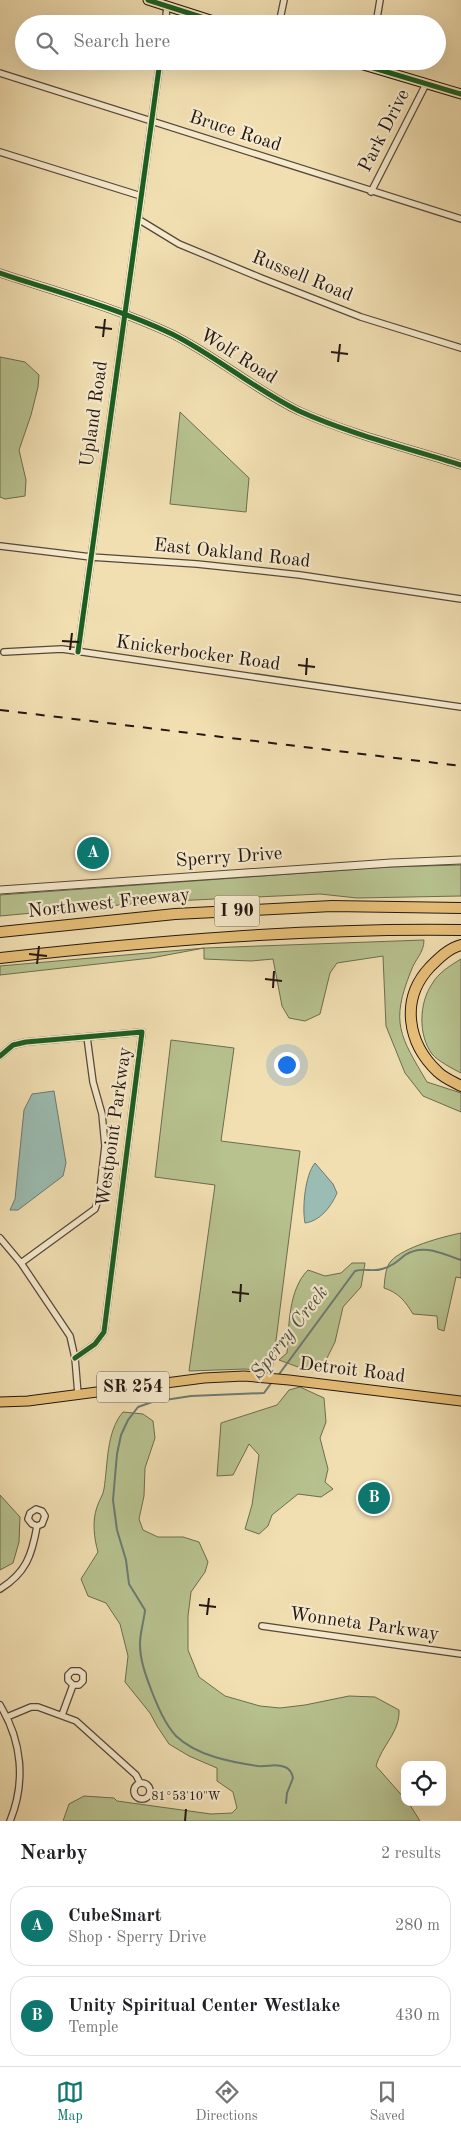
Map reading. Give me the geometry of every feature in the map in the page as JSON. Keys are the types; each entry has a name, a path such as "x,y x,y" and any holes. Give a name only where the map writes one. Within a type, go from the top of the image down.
{"highway":[{"name":"Northwest Freeway","path":"0,932 175,914 322,906 461,908"},
{"name":"I 90","path":"0,958 120,944 269,935 461,930"},
{"path":"461,945 454,947 421,977 412,996 411,1019 415,1042 428,1062 439,1074 461,1086"}],"main road":[{"path":"148,0 194,15"},
{"path":"387,70 461,94"},
{"name":"Detroit Road","path":"0,1402 28,1401 204,1378 289,1380 461,1401"}],"street":[{"path":"281,15 284,0"},
{"path":"378,15 380,0"},
{"path":"167,15 168,7"},
{"name":"Upland Road","path":"78,652 159,70"},
{"name":"Bruce Road","path":"0,73 461,219"},
{"name":"Park Drive","path":"371,192 426,84"},
{"path":"0,152 140,196"},
{"name":"Russell Road","path":"138,219 180,244 261,278 361,317 461,348"},
{"name":"Wolf Road","path":"0,273 125,314 188,343 255,387 300,411 325,421 461,465"},
{"name":"East Oakland Road","path":"0,546 91,557 197,564 300,575 461,599"},
{"name":"Knickerbocker Road","path":"4,652 62,648 78,652 461,707"},
{"name":"Sperry Drive","path":"0,890 391,863 461,860"},
{"name":"Westpoint Parkway","path":"0,1056 13,1045 26,1042 142,1032 130,1144 118,1219 104,1332 95,1344 75,1358"},
{"path":"21,1264 95,1209 105,1146 102,1114 93,1082 87,1037"},
{"path":"0,1238 21,1264 70,1336 75,1358 78,1394"},
{"path":"0,1589 22,1572 32,1555 37,1526"},
{"name":"Wonneta Parkway","path":"262,1626 461,1654"},
{"path":"62,1715 73,1685"},
{"path":"0,1705 16,1739 20,1784 16,1807 10,1821"},
{"path":"7,1717 31,1707 62,1715 85,1728 136,1775 140,1783"}],"green space":[{"path":"0,357 25,362 39,375 31,415 19,450 26,480 25,496 5,499 0,497"},
{"path":"180,412 249,478 246,512 170,504"},
{"path":"461,865 461,896 357,898 320,894 152,902 0,916 0,895 387,867"},
{"path":"424,940 423,949 413,967 401,1004 401,1029 410,1053 427,1082 461,1093 461,1112 423,1096 405,1073 386,1026 383,956 337,963 330,973 320,1014 305,1021 289,1018 282,1006 273,959 251,961 204,959 204,948"},
{"path":"203,948 151,958 0,975 0,966"},
{"path":"461,959 461,1073 432,1054 424,1038 422,1019 425,1000 435,980"},
{"path":"171,1040 234,1048 221,1141 300,1151 272,1372 245,1369 189,1371 215,1185 155,1177"},
{"path":"461,1233 461,1278 456,1277 444,1331 438,1329 437,1316 413,1314 401,1298 394,1292 384,1288 386,1274 391,1261 405,1251 434,1240"},
{"path":"352,1263 365,1263 361,1287 343,1307 335,1342 321,1370 298,1367 279,1360 287,1353 293,1298 301,1278 308,1270 325,1276 341,1273"},
{"path":"300,1387 324,1398 326,1422 320,1438 328,1469 325,1482 333,1489 321,1497 298,1494 272,1515 268,1526 259,1534 245,1529 252,1505 259,1455 249,1444 233,1475 217,1476 221,1423 277,1405 289,1390"},
{"path":"123,1412 143,1414 153,1421 155,1438 145,1468 144,1496 139,1519 143,1530 158,1537 183,1537 199,1542 208,1562 205,1572 191,1592 188,1616 188,1650 199,1677 225,1696 260,1706 280,1708 349,1696 375,1697 399,1710 397,1725 376,1766 401,1794 401,1806 411,1806 420,1821 63,1821 69,1804 84,1796 114,1798 117,1801 211,1814 232,1813 237,1808 233,1792 217,1781 217,1768 189,1756 169,1744 150,1713 125,1682 128,1656 120,1624 106,1603 88,1596 81,1579 98,1552 95,1541 94,1518 103,1491 109,1449 117,1420"},
{"path":"0,1495 20,1517 19,1542 13,1563 0,1570"}],"water":[{"path":"54,1091 66,1163 63,1176 18,1210 10,1210 15,1199 24,1110 32,1094"},
{"path":"315,1163 333,1184 337,1193 332,1203 320,1216 305,1223 305,1192 309,1175"}],"waterway":[{"name":"Sperry Creek","path":"277,1377 355,1271 385,1268 394,1264 405,1255 419,1250 433,1251 461,1260"},
{"name":"Sperry Creek","path":"272,1382 264,1393 191,1396 152,1402 138,1407 128,1420 121,1435 117,1454 113,1500 117,1530 126,1560 129,1584 145,1610 140,1640 142,1662 152,1692 165,1721 184,1743 204,1753 248,1764 262,1766 278,1765 287,1768 293,1778 287,1793 286,1803"}],"railway":[{"path":"0,710 461,766"}],"cycle path":[{"path":"148,0 195,15"},
{"path":"78,652 159,70"},
{"path":"380,70 461,94"},
{"path":"0,273 108,308 172,334 204,352 282,402 318,419 358,434 461,465"},
{"path":"0,1056 13,1045 26,1042 142,1032 104,1332 95,1344 75,1358"}],"place":[{"name":"CubeSmart","path":"93,853"},
{"name":"Unity Spiritual Center Westlake","path":"374,1498"}]}
